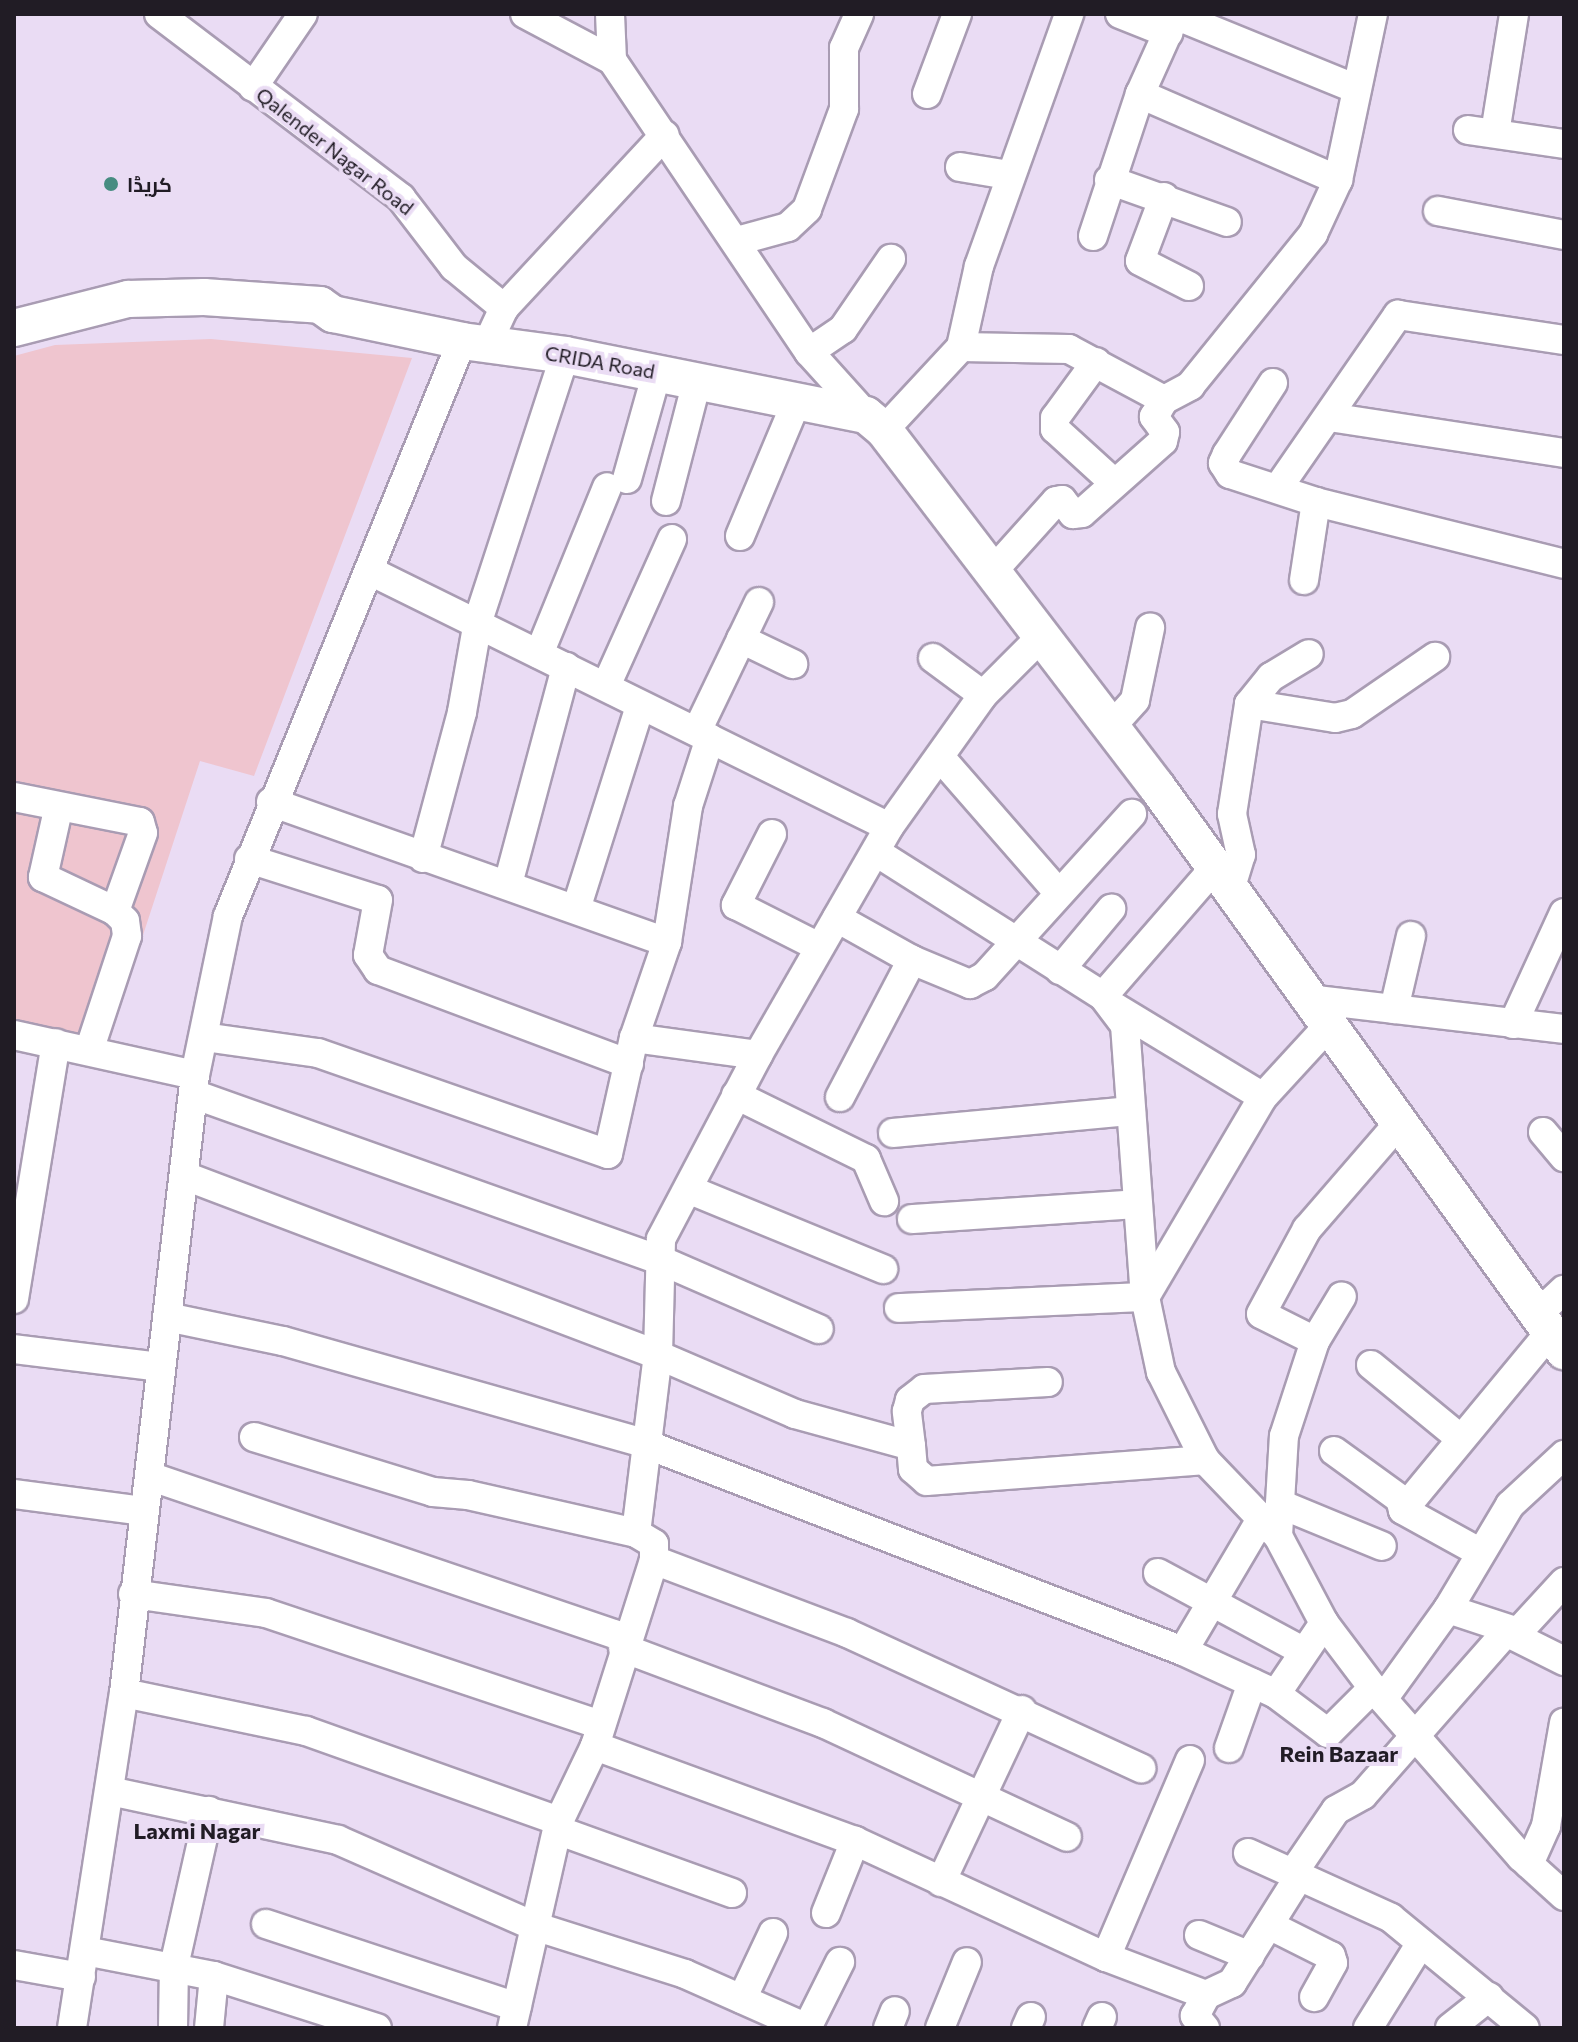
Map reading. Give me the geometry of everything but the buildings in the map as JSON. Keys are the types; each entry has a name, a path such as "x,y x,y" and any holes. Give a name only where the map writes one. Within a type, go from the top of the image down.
{"main road":[{"name":"CRIDA Road","path":"14,328 128,299 319,322 333,314 657,372 875,422"},
{"name":"CRIDA Road","path":"14,348 175,306"},
{"path":"875,422 1043,635 1223,876 1398,1124 1554,1322"}],"street":[{"name":"Qalender Nagar Road","path":"159,14 401,198 454,267 504,308"},
{"path":"253,87 303,14"},
{"path":"525,14 612,60 809,352 875,422 961,347 979,266 1069,14"},
{"path":"610,14 612,60"},
{"path":"737,241 788,227 807,209 844,109 844,48 859,14"},
{"path":"927,94 957,14"},
{"path":"1120,14 1173,21 1356,89"},
{"path":"1096,362 1055,418 1055,429 1112,481 1123,481 1163,441 1165,432 1154,417 1164,400 1190,386 1313,234 1338,180 1373,14"},
{"path":"1514,14 1482,131 1564,144"},
{"path":"1093,236 1109,180 1140,94 1173,21"},
{"path":"1140,94 1338,180"},
{"path":"72,2028 124,1693 133,1594 195,1085 228,916 271,802 475,341 665,135"},
{"path":"960,167 1009,175"},
{"path":"1109,180 1164,197 1227,222"},
{"path":"1164,197 1140,261 1189,286"},
{"path":"1438,211 1564,235"},
{"path":"809,352 843,329 891,259"},
{"path":"1278,488 1398,315 1564,340"},
{"path":"961,347 1060,347 1096,362 1164,400"},
{"path":"423,858 462,712 478,621 565,355"},
{"path":"539,654 617,483 657,372"},
{"path":"666,501 697,381"},
{"path":"1273,383 1223,463 1237,479 1564,564"},
{"path":"740,536 796,403"},
{"path":"1329,417 1564,453"},
{"path":"993,571 1059,499 1073,514 1082,513 1112,481"},
{"path":"1304,580 1316,502"},
{"path":"606,686 672,539"},
{"path":"372,572 478,621 640,706 704,734 889,827"},
{"path":"204,1037 318,1053 608,1154 632,1051 667,942 688,806 704,734 759,602"},
{"path":"1111,727 1135,700 1150,628"},
{"path":"636,1533 643,1443 658,1355 661,1239 758,1055 889,827 983,695 1043,635"},
{"path":"741,639 793,664"},
{"path":"1107,1000 1241,855 1232,814 1249,704 1271,677 1309,654"},
{"path":"1249,704 1335,718 1352,714 1435,657"},
{"path":"933,658 983,695"},
{"path":"508,884 566,667"},
{"path":"577,906 640,706"},
{"path":"940,757 1057,891"},
{"path":"14,797 58,810 143,826 115,911"},
{"path":"271,802 423,858 577,906 667,942"},
{"path":"58,810 43,877 115,911 125,921 126,951 89,1051"},
{"path":"837,918 912,960 970,984 985,976 1057,891 1132,814"},
{"path":"772,834 736,905 819,947"},
{"path":"876,852 1263,1097"},
{"path":"249,859 378,900 368,955 378,970 632,1051 758,1055"},
{"path":"1060,970 1111,909"},
{"path":"1513,1024 1564,913"},
{"path":"1394,1009 1411,936"},
{"path":"840,1097 912,960"},
{"path":"1107,1000 1125,1025 1145,1297 1161,1372 1205,1460 1273,1520 1324,1623 1378,1693 1529,1864 1564,1896"},
{"path":"1145,1297 1263,1097 1320,1011 1394,1009 1564,1029"},
{"path":"14,1035 89,1051 195,1085 660,1260 819,1329"},
{"path":"14,1299 22,1188 56,1043"},
{"path":"736,1095 866,1159 875,1169 884,1201"},
{"path":"893,1133 1131,1111"},
{"path":"1315,1341 1261,1314 1307,1229 1398,1124"},
{"path":"1543,1132 1564,1157"},
{"path":"185,1176 658,1355 795,1414 911,1446"},
{"path":"688,1189 883,1269"},
{"path":"912,1219 1138,1204"},
{"path":"1183,1651 1209,1600 1273,1520 1284,1436 1315,1341 1342,1296"},
{"path":"899,1308 1145,1297"},
{"path":"167,1317 283,1341 643,1443 1183,1651 1264,1689 1328,1733 1378,1693 1448,1609 1479,1552 1510,1505 1564,1455"},
{"path":"1403,1510 1554,1322"},
{"path":"14,1349 160,1367"},
{"path":"1371,1365 1460,1438"},
{"path":"1048,1382 924,1389 910,1400 907,1411 916,1474 933,1482 1205,1460"},
{"path":"254,1437 433,1492 468,1495 636,1533 654,1544 654,1560 624,1643 598,1735 558,1826 514,2022 266,1924"},
{"path":"1334,1451 1400,1499 1403,1510 1479,1552"},
{"path":"149,1476 624,1643 823,1723 1067,1837"},
{"path":"14,1494 144,1511"},
{"path":"1273,1520 1382,1546"},
{"path":"654,1560 847,1633 1022,1710 1141,1768"},
{"path":"1158,1573 1303,1651"},
{"path":"133,1594 266,1613 598,1735 855,1841 1106,1957 1196,2017 1232,1983 1336,1810 1363,1795 1416,1739 1506,1632 1523,1628 1564,1582"},
{"path":"1448,1609 1506,1632 1564,1661"},
{"path":"1229,1748 1264,1689 1303,1651 1324,1623"},
{"path":"124,1693 306,1731 732,1893"},
{"path":"941,1882 1022,1710"},
{"path":"1529,1864 1560,1783 1564,1723"},
{"path":"1106,1957 1190,1760"},
{"path":"110,1791 338,1840 534,1926 685,1974 807,2028 840,1962"},
{"path":"173,2028 174,1966 209,1811"},
{"path":"826,1913 855,1841"},
{"path":"1248,1853 1391,1918 1525,2028"},
{"path":"1269,1925 1331,1956 1333,1963 1314,1997"},
{"path":"742,1999 773,1933"},
{"path":"1199,1935 1250,1956"},
{"path":"1368,2028 1421,1943"},
{"path":"940,2028 967,1962"},
{"path":"14,1965 174,1966 214,1976 368,2027"},
{"path":"209,2028 214,1976"},
{"path":"1450,2028 1489,1997"}],"shaded area":[{"path":"211,339 412,358 254,776 200,761 109,1039 14,1021 14,356 55,345"}],"place":[{"name":"کریڈا","path":"111,184"}],"district":[{"name":"Rein Bazaar","path":"1339,1754"},
{"name":"Laxmi Nagar","path":"197,1831"}]}
